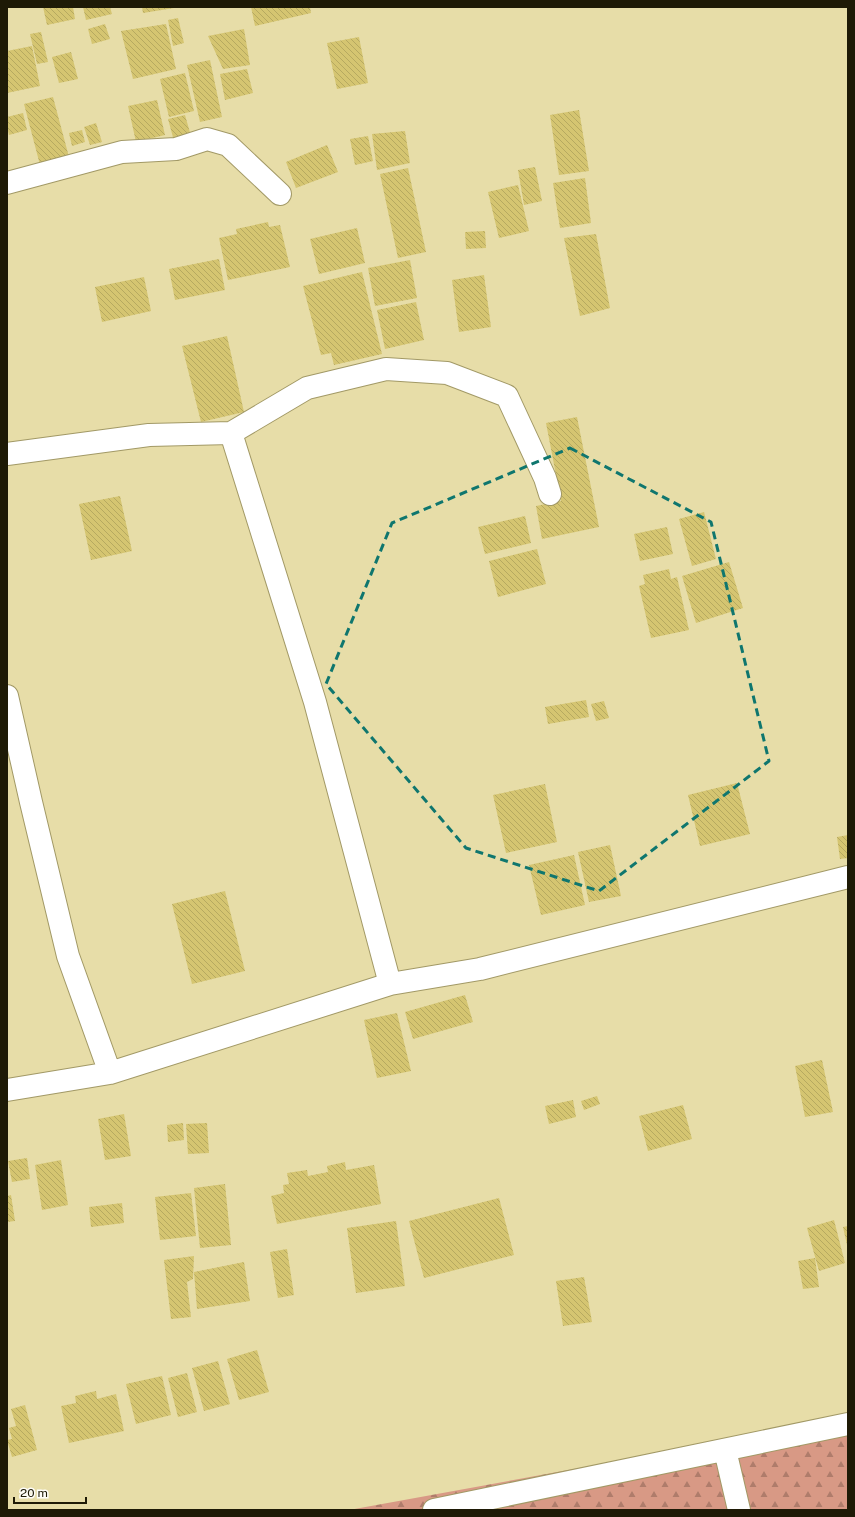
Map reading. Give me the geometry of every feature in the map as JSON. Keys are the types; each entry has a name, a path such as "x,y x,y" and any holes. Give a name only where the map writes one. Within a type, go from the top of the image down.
{"street":[{"path":"7,183 122,152 176,149 207,139 228,145 280,194"},
{"path":"7,454 149,435 231,433 307,388 386,369 447,373 506,396 545,478 550,494"},
{"path":"231,433 315,702 390,984"},
{"path":"7,696 68,956 110,1073"},
{"path":"7,1090 110,1073 390,984 480,969 848,877"},
{"path":"434,1510 475,1506 848,1424"},
{"path":"725,1450 739,1510"}],"highlighted area":[{"path":"570,448 711,522 769,761 599,891 466,848 326,684 392,523"}],"green space":[{"path":"848,1419 848,1510 349,1510"}],"building":[{"path":"43,7 73,7 75,19 47,25"},
{"path":"83,7 110,7 112,14 86,20"},
{"path":"142,7 174,7 174,8 143,13"},
{"path":"251,7 310,7 311,13 255,26"},
{"path":"178,18 184,43 173,46 168,20"},
{"path":"105,24 110,39 92,44 88,29"},
{"path":"166,24 176,69 133,79 121,31"},
{"path":"244,29 250,65 223,69 208,36"},
{"path":"41,32 48,62 37,64 30,34"},
{"path":"359,37 368,83 337,89 327,43"},
{"path":"32,46 40,86 7,93 7,51"},
{"path":"71,52 78,79 59,83 52,57"},
{"path":"210,60 222,117 200,122 187,65"},
{"path":"247,69 253,93 225,100 220,74"},
{"path":"185,73 194,111 169,117 160,79"},
{"path":"53,97 69,157 40,165 24,104"},
{"path":"157,100 165,135 136,142 128,106"},
{"path":"579,110 589,171 559,175 550,115"},
{"path":"23,113 27,130 9,135 7,117"},
{"path":"185,115 191,136 174,141 168,119"},
{"path":"96,123 102,142 90,145 84,127"},
{"path":"82,130 85,142 72,146 69,133"},
{"path":"405,131 410,163 377,170 372,134"},
{"path":"368,136 373,161 355,165 350,139"},
{"path":"327,145 338,172 296,188 286,162"},
{"path":"535,167 542,201 524,205 518,170"},
{"path":"408,168 426,252 398,258 380,174"},
{"path":"585,178 591,223 560,228 553,183"},
{"path":"518,185 529,231 499,238 488,192"},
{"path":"268,222 269,227 280,225 290,267 228,280 219,238 237,234 236,229"},
{"path":"357,228 365,263 319,274 310,239"},
{"path":"485,231 486,248 466,249 465,232"},
{"path":"596,234 610,308 580,316 564,238"},
{"path":"219,259 225,290 175,300 169,269"},
{"path":"410,260 417,298 375,306 368,268"},
{"path":"362,272 382,354 334,365 331,353 321,355 303,286"},
{"path":"484,275 491,327 459,332 452,280"},
{"path":"144,277 151,311 102,322 95,287"},
{"path":"416,302 424,340 385,349 377,310"},
{"path":"227,336 244,412 201,422 182,346"},
{"path":"577,417 599,527 542,539 536,506 561,501 546,423"},
{"path":"120,496 132,551 91,560 79,504"},
{"path":"704,512 716,559 692,566 679,519"},
{"path":"525,516 531,543 485,554 478,527"},
{"path":"667,527 673,554 640,561 634,534"},
{"path":"537,549 546,584 498,597 489,561"},
{"path":"729,562 743,608 696,623 682,576"},
{"path":"669,569 671,579 677,577 689,630 651,638 639,586 645,584 643,575"},
{"path":"586,700 589,717 548,724 545,707"},
{"path":"604,701 609,718 596,721 591,704"},
{"path":"737,783 750,834 700,846 688,795"},
{"path":"545,784 557,842 506,853 493,795"},
{"path":"848,835 848,858 840,859 837,837"},
{"path":"610,845 621,896 589,902 578,852"},
{"path":"574,855 585,905 541,915 529,865"},
{"path":"225,891 245,971 192,984 172,904"},
{"path":"465,995 473,1022 413,1039 405,1012"},
{"path":"397,1013 411,1071 377,1078 364,1020"},
{"path":"822,1060 833,1112 805,1117 795,1066"},
{"path":"597,1096 600,1104 584,1110 581,1101"},
{"path":"573,1100 576,1117 549,1124 545,1106"},
{"path":"683,1105 692,1139 648,1151 639,1116"},
{"path":"124,1114 131,1156 105,1160 98,1119"},
{"path":"183,1123 184,1140 168,1142 167,1125"},
{"path":"207,1123 209,1153 188,1154 186,1124"},
{"path":"27,1158 30,1179 12,1182 8,1161"},
{"path":"61,1160 68,1205 42,1210 35,1165"},
{"path":"345,1162 346,1170 374,1165 381,1204 277,1224 271,1196 284,1193 283,1185 289,1184 287,1173 307,1170 308,1176 328,1172 327,1166"},
{"path":"225,1184 231,1245 200,1248 194,1188"},
{"path":"191,1193 196,1236 160,1240 155,1197"},
{"path":"11,1195 15,1221 7,1222 7,1196"},
{"path":"499,1198 514,1255 424,1278 409,1221"},
{"path":"122,1203 124,1223 91,1227 89,1207"},
{"path":"834,1220 845,1263 819,1271 807,1228"},
{"path":"396,1221 405,1286 356,1293 347,1228"},
{"path":"848,1226 848,1245 847,1245 843,1227"},
{"path":"287,1249 294,1295 278,1298 270,1252"},
{"path":"194,1256 193,1279 187,1282 191,1317 171,1319 164,1260"},
{"path":"815,1258 819,1287 803,1289 798,1261"},
{"path":"244,1262 250,1301 197,1309 194,1272"},
{"path":"584,1277 592,1322 563,1326 556,1281"},
{"path":"257,1350 269,1392 239,1400 227,1359"},
{"path":"218,1361 230,1404 204,1411 192,1368"},
{"path":"187,1373 197,1412 178,1417 168,1378"},
{"path":"162,1376 171,1415 136,1424 126,1384"},
{"path":"96,1391 97,1399 116,1394 124,1431 69,1443 61,1406 76,1403 75,1396"},
{"path":"25,1405 37,1450 12,1457 7,1440 12,1439 9,1428 16,1426 11,1409"}]}
